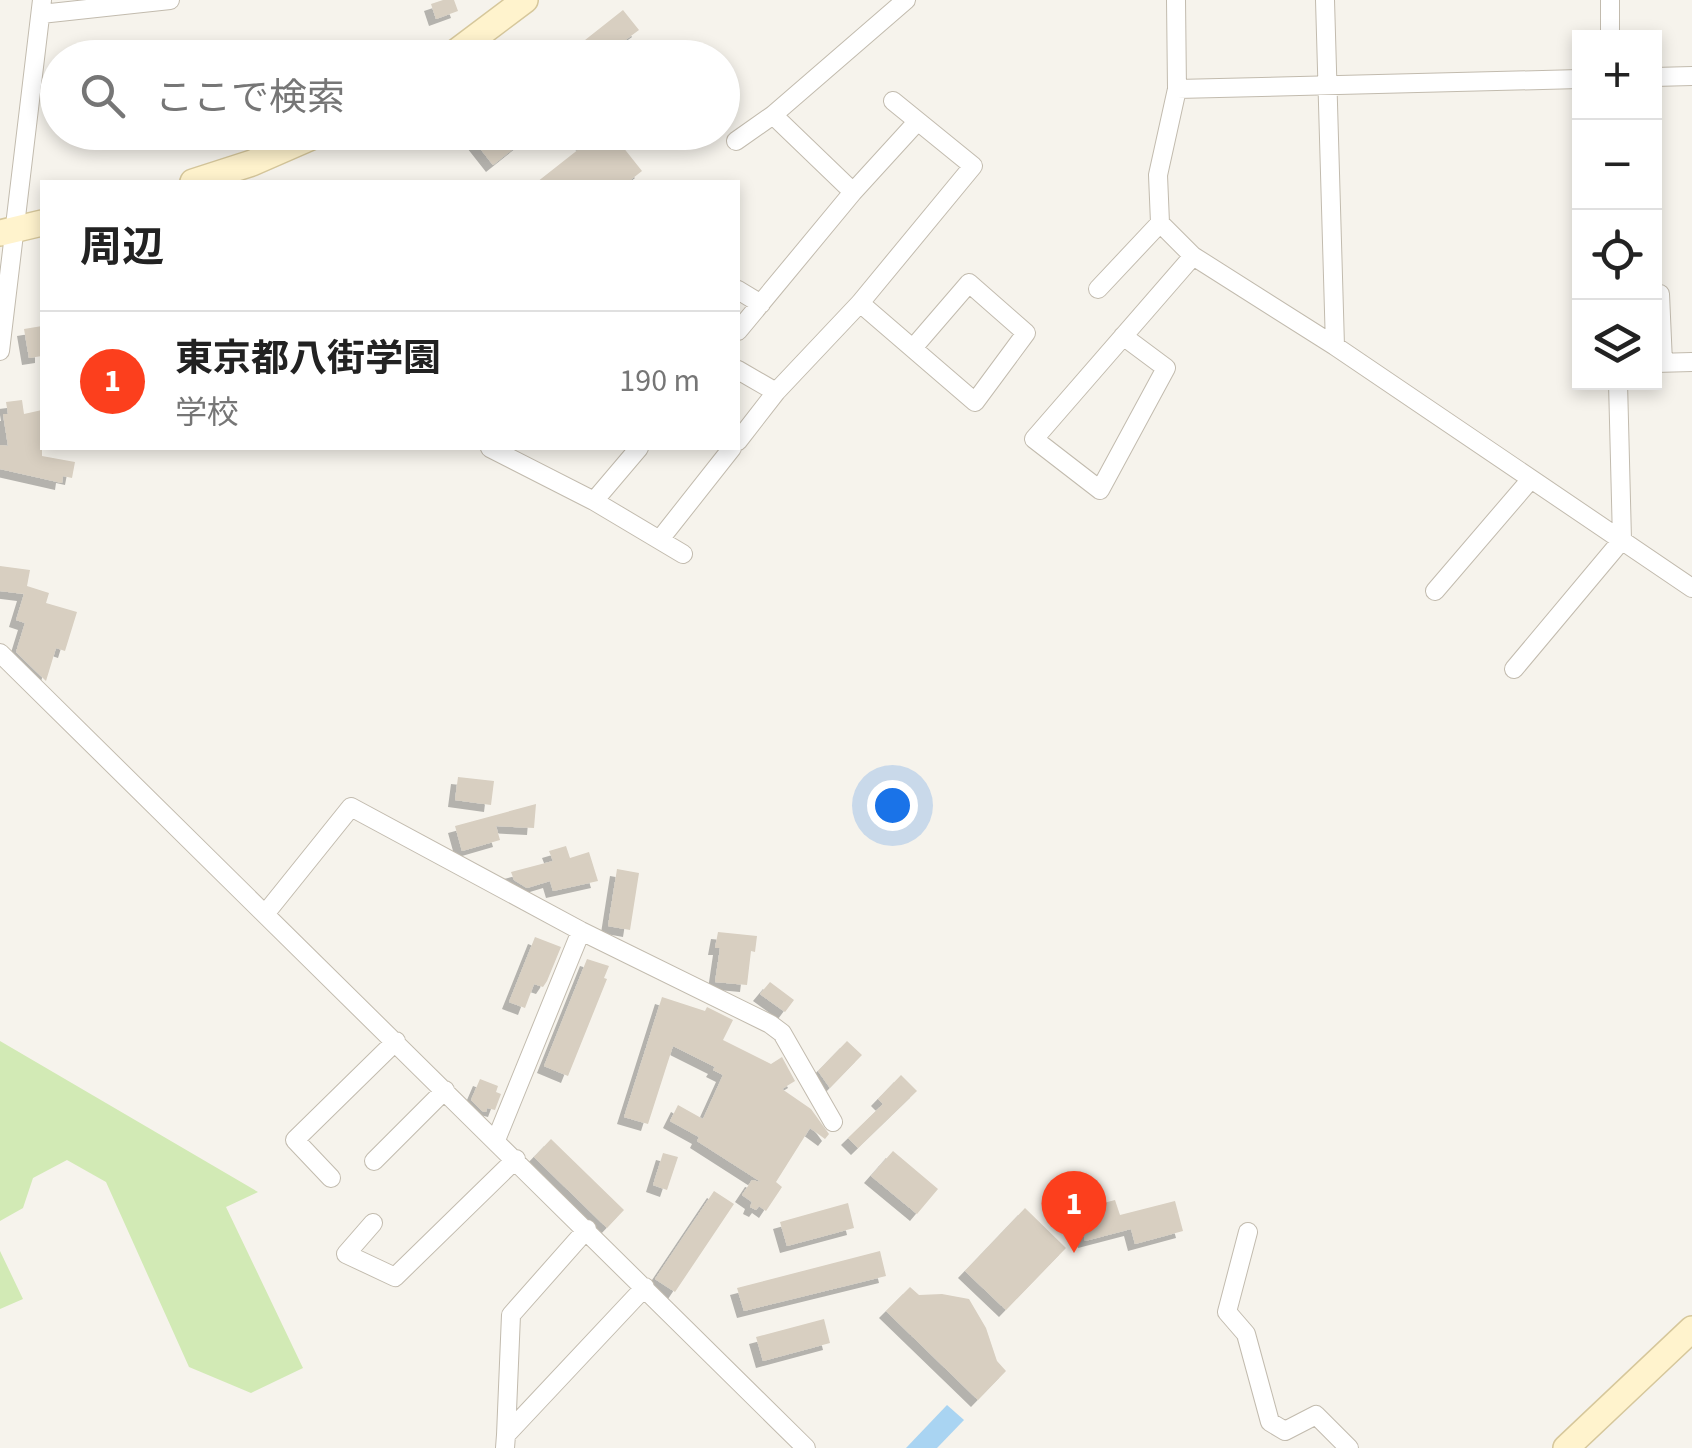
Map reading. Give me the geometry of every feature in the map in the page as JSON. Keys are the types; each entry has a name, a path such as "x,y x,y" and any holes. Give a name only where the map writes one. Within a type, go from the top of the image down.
{"street":[{"path":"0,351 8,231 42,7 170,0"},
{"path":"472,40 525,0"},
{"path":"740,138 773,115 906,0"},
{"path":"1176,0 1177,89 1158,175 1160,224 1193,256 1335,346 1692,588"},
{"path":"1325,0 1335,346"},
{"path":"1610,0 1610,30"},
{"path":"1662,77 1692,76"},
{"path":"1177,89 1572,79"},
{"path":"740,438 776,392 860,303 973,166 894,101"},
{"path":"773,115 853,192"},
{"path":"740,329 916,122"},
{"path":"207,180 254,173 293,150"},
{"path":"8,231 40,223"},
{"path":"1098,289 1160,224"},
{"path":"1123,336 1166,368 1100,490 1034,439 1123,336 1193,256"},
{"path":"860,303 975,402 1026,334 969,283 913,348"},
{"path":"740,291 761,304"},
{"path":"1662,363 1692,362"},
{"path":"740,371 776,392"},
{"path":"1514,669 1622,540 1618,390"},
{"path":"494,450 594,501 684,554"},
{"path":"594,501 629,450"},
{"path":"660,538 730,450"},
{"path":"1435,590 1531,478"},
{"path":"0,653 806,1448"},
{"path":"265,914 351,807 581,931 770,1024 782,1033 833,1122"},
{"path":"496,1140 581,931"},
{"path":"331,1178 296,1140 396,1042"},
{"path":"374,1160 445,1090"},
{"path":"373,1223 346,1254 394,1277 516,1160"},
{"path":"506,1442 511,1314 587,1230"},
{"path":"1248,1232 1228,1312 1246,1334 1270,1422 1285,1431 1316,1415 1348,1448"},
{"path":"506,1442 645,1287"},
{"path":"1566,1448 1692,1329"}],"green space":[{"path":"0,1041 258,1192 226,1207 303,1368 251,1393 189,1367 106,1182 67,1160 33,1178 23,1208 0,1221"},
{"path":"0,1251 23,1299 0,1309"}],"water":[{"path":"947,1405 964,1420 937,1448 906,1448"}],"building":[{"path":"454,0 458,11 436,19 431,4"},
{"path":"623,10 639,30 625,40 585,40"},
{"path":"481,150 512,150 493,165"},
{"path":"578,150 625,150 642,171 631,180 540,180"},
{"path":"40,326 40,356 29,358 24,329"},
{"path":"22,400 24,414 40,410 42,456 75,462 72,478 63,476 62,483 0,469 0,445 8,446 3,414 8,414 6,402"},
{"path":"0,566 30,570 27,586 49,593 46,603 77,612 65,651 56,648 46,681 16,652 25,623 16,620 24,594 0,591"},
{"path":"458,777 494,781 491,805 455,800"},
{"path":"536,804 534,828 496,826 500,840 462,851 455,826"},
{"path":"566,846 570,858 589,852 598,881 553,891 550,881 527,888 514,880 511,872 553,861 549,851"},
{"path":"617,869 639,873 630,930 608,926"},
{"path":"718,932 757,936 747,985 715,982"},
{"path":"535,937 561,947 547,981 543,987 534,984 525,1008 509,1002"},
{"path":"587,959 609,966 604,978 607,979 568,1076 544,1066"},
{"path":"770,982 794,1000 785,1012 760,994"},
{"path":"662,997 705,1011 707,1007 733,1020 723,1040 771,1064 782,1057 795,1081 782,1089 811,1109 829,1134 825,1139 810,1128 776,1182 782,1187 766,1211 759,1206 756,1210 750,1207 752,1202 742,1195 752,1180 761,1182 670,1121 678,1105 703,1119 723,1075 713,1070 715,1067 673,1046 648,1124 624,1117"},
{"path":"847,1041 862,1055 830,1088 818,1071"},
{"path":"901,1075 917,1091 858,1148 848,1138 883,1104 878,1099"},
{"path":"480,1079 498,1086 496,1092 501,1094 495,1110 482,1111 471,1100"},
{"path":"551,1139 624,1210 607,1228 534,1157"},
{"path":"893,1151 938,1189 917,1214 871,1176"},
{"path":"663,1153 678,1157 667,1190 653,1185"},
{"path":"714,1191 734,1204 675,1292 655,1279"},
{"path":"1115,1200 1120,1215 1175,1201 1183,1231 1135,1244 1131,1229 1085,1241 1077,1210"},
{"path":"848,1203 854,1228 787,1246 780,1222"},
{"path":"1025,1208 1066,1248 1006,1310 965,1271"},
{"path":"880,1251 886,1276 744,1311 737,1288"},
{"path":"910,1287 919,1295 969,1299 986,1328 997,1361 1006,1371 978,1400 886,1311"},
{"path":"824,1319 830,1343 763,1361 756,1337"}],"place":[{"name":"東京都八街学園","path":"1074,1253"}]}
